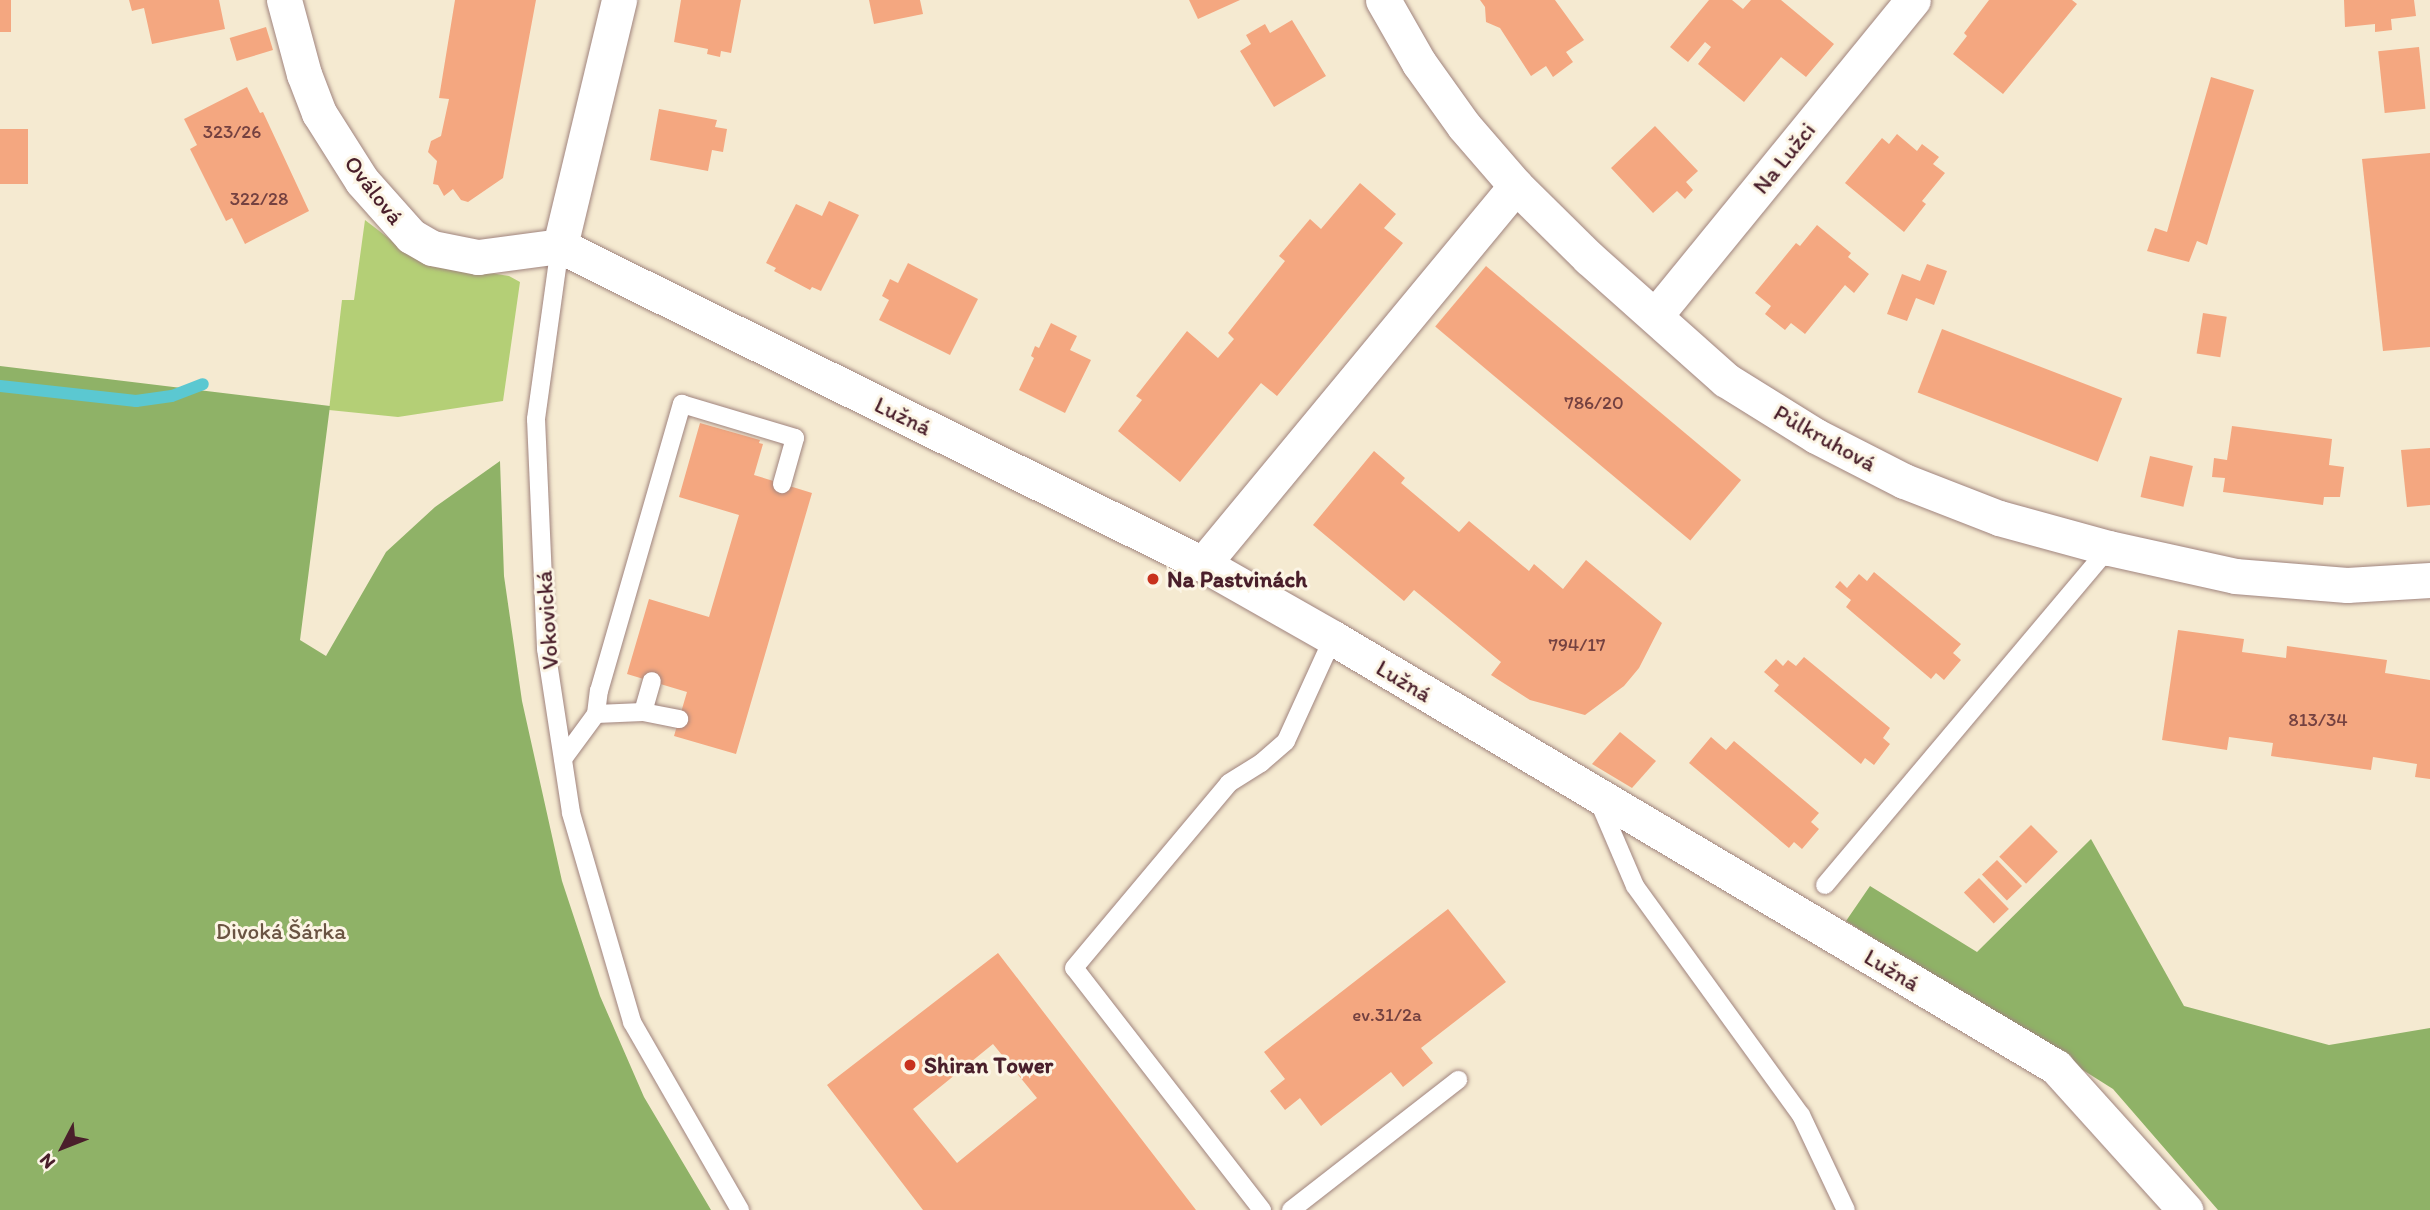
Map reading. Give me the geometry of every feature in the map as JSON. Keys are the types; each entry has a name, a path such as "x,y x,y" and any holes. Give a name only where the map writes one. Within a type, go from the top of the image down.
{"street":[{"name":"Oválová","path":"284,0 304,74 320,113 362,181 411,236 432,248 478,257 560,246"},
{"name":"Vokovická","path":"560,246 619,0"},
{"name":"Půlkruhová","path":"1382,0 1419,63 1464,127 1516,186 1589,258 1726,380 1816,436 1893,475 1999,518 2109,548 2235,576 2347,585 2430,580"},
{"name":"Na Lužci","path":"1655,316 1913,0"},
{"path":"1203,564 1516,186"},
{"name":"Lužná","path":"560,246 1203,564 1333,638 2056,1067 2185,1210"}],"lane":[{"name":"Vokovická","path":"560,246 536,419 546,649 571,813 632,1022 740,1210"},
{"path":"563,759 596,715 600,691 682,404 795,438 782,484"},
{"path":"1825,885 2109,548"},
{"path":"1262,1210 1074,968 1229,783 1261,763 1286,741 1333,638"},
{"path":"643,712 652,681"},
{"path":"596,715 643,712 679,719"},
{"path":"1596,795 1635,886 1801,1115 1846,1210"},
{"path":"1291,1210 1458,1080"}],"green space":[{"path":"365,220 413,257 433,267 509,276 520,282 503,401 398,417 329,410 342,300 354,300"},
{"name":"Divoká Šárka","path":"0,366 330,406 300,640 326,656 386,552 435,507 500,461 504,576 522,701 562,881 600,996 644,1097 711,1210 0,1210"},
{"path":"2091,839 2184,1006 2329,1045 2430,1028 2430,1210 2218,1210 2113,1089 1846,921 1870,886 1977,952"}],"building":[{"path":"0,0 11,0 11,32 0,32"},
{"path":"129,0 219,0 225,29 152,44 144,8 132,11"},
{"path":"455,0 536,0 503,178 468,202 461,200 453,189 444,196 438,185 433,184 437,161 428,152 431,141 441,136 449,99 439,98"},
{"path":"681,0 741,0 731,53 721,51 720,57 707,54 708,49 674,42"},
{"path":"869,0 920,0 923,14 874,24"},
{"path":"1189,0 1240,0 1198,19"},
{"path":"1480,0 1555,0 1584,40 1566,52 1573,62 1553,77 1546,66 1531,76 1500,28 1486,22 1485,7"},
{"path":"1709,0 1732,0 1743,9 1751,0 1781,0 1834,44 1806,77 1781,57 1744,102 1698,64 1711,47 1705,42 1688,62 1670,47"},
{"path":"1989,0 2072,0 2077,4 2003,94 1953,54 1967,36 1964,33"},
{"path":"2344,0 2414,0 2416,16 2391,19 2392,30 2375,32 2375,24 2345,27"},
{"path":"1292,20 1326,76 1274,107 1240,51 1251,44 1246,35 1265,24 1270,33"},
{"path":"266,27 273,50 237,61 230,38"},
{"path":"2419,47 2425,109 2385,113 2378,51"},
{"path":"2211,77 2254,90 2207,245 2197,241 2189,262 2147,251 2155,228 2167,232"},
{"path":"247,87 260,113 263,112 309,211 245,244 232,218 226,221 190,149 197,145 184,119"},
{"path":"659,109 717,120 715,127 727,129 723,152 712,150 708,171 650,160"},
{"path":"1655,126 1698,171 1686,182 1693,190 1685,199 1677,191 1653,213 1611,168"},
{"path":"0,129 28,129 28,184 0,184"},
{"path":"1897,134 1917,151 1922,144 1939,157 1933,164 1945,173 1922,201 1926,204 1904,232 1845,183 1882,138 1889,144"},
{"path":"2430,153 2430,347 2383,351 2362,159"},
{"path":"1360,183 1396,214 1384,228 1403,243 1277,396 1261,383 1180,482 1118,431 1142,400 1136,396 1187,331 1218,358 1234,339 1228,333 1285,261 1279,256 1310,219 1321,229"},
{"path":"829,201 859,215 821,291 812,287 810,290 774,271 776,268 766,263 796,204 822,216"},
{"path":"1817,225 1851,253 1848,257 1869,274 1854,293 1845,285 1805,334 1791,323 1785,330 1765,314 1771,306 1755,293 1796,243 1800,246"},
{"path":"908,263 978,299 950,355 879,320 889,300 882,296 890,279 898,283"},
{"path":"1927,264 1947,271 1934,305 1916,298 1907,321 1887,314 1902,274 1920,281"},
{"path":"1486,266 1741,480 1690,541 1435,327"},
{"path":"2203,313 2227,317 2220,357 2197,353"},
{"path":"1051,323 1077,336 1070,350 1091,360 1065,413 1019,390 1034,358 1031,356 1035,346 1039,348"},
{"path":"1942,329 2122,398 2098,462 1918,392"},
{"path":"700,423 760,440 759,443 763,444 754,475 812,493 736,754 674,736 687,692 627,674 649,599 709,617 739,515 679,497"},
{"path":"2232,426 2332,439 2329,465 2344,467 2340,497 2324,497 2323,505 2223,492 2225,478 2212,477 2214,458 2227,460"},
{"path":"2430,448 2430,505 2407,507 2401,450"},
{"path":"1374,451 1405,478 1401,483 1459,532 1469,521 1529,571 1534,564 1563,589 1586,560 1662,623 1639,668 1624,686 1585,715 1530,700 1491,675 1501,662 1414,590 1404,601 1313,525"},
{"path":"2150,456 2193,466 2183,507 2141,497"},
{"path":"1874,572 1961,644 1953,653 1961,660 1944,680 1936,673 1931,679 1846,607 1851,600 1835,587 1840,581 1847,588 1859,574 1867,581"},
{"path":"2178,630 2244,639 2242,652 2286,658 2287,646 2387,660 2385,673 2430,680 2430,779 2415,777 2417,764 2373,757 2371,770 2271,756 2273,743 2229,737 2227,750 2162,740"},
{"path":"1804,657 1890,728 1883,738 1890,744 1874,765 1865,758 1861,764 1774,691 1779,685 1764,672 1776,659 1783,666 1788,660 1796,666"},
{"path":"1620,732 1656,761 1632,788 1592,764"},
{"path":"1711,737 1726,750 1734,741 1819,813 1811,822 1819,829 1802,849 1794,842 1789,848 1689,763"},
{"path":"2031,825 2058,852 2026,884 1999,857"},
{"path":"1997,860 2022,886 2007,900 1982,875"},
{"path":"1979,878 2009,909 1994,924 1964,893"},
{"path":"1448,909 1506,982 1421,1048 1433,1063 1403,1087 1391,1072 1321,1126 1300,1098 1285,1110 1270,1091 1285,1079 1264,1052"},
{"name":"Shiran Tower","path":"998,953 1196,1210 923,1210 827,1085","holes":["993,1044 1037,1098 957,1163 913,1109"]}],"waterway":[{"path":"0,386 136,401 172,396 203,384"}],"place":[{"name":"Na Pastvinách","path":"1153,579"},
{"name":"Shiran Tower","path":"910,1065"}]}
